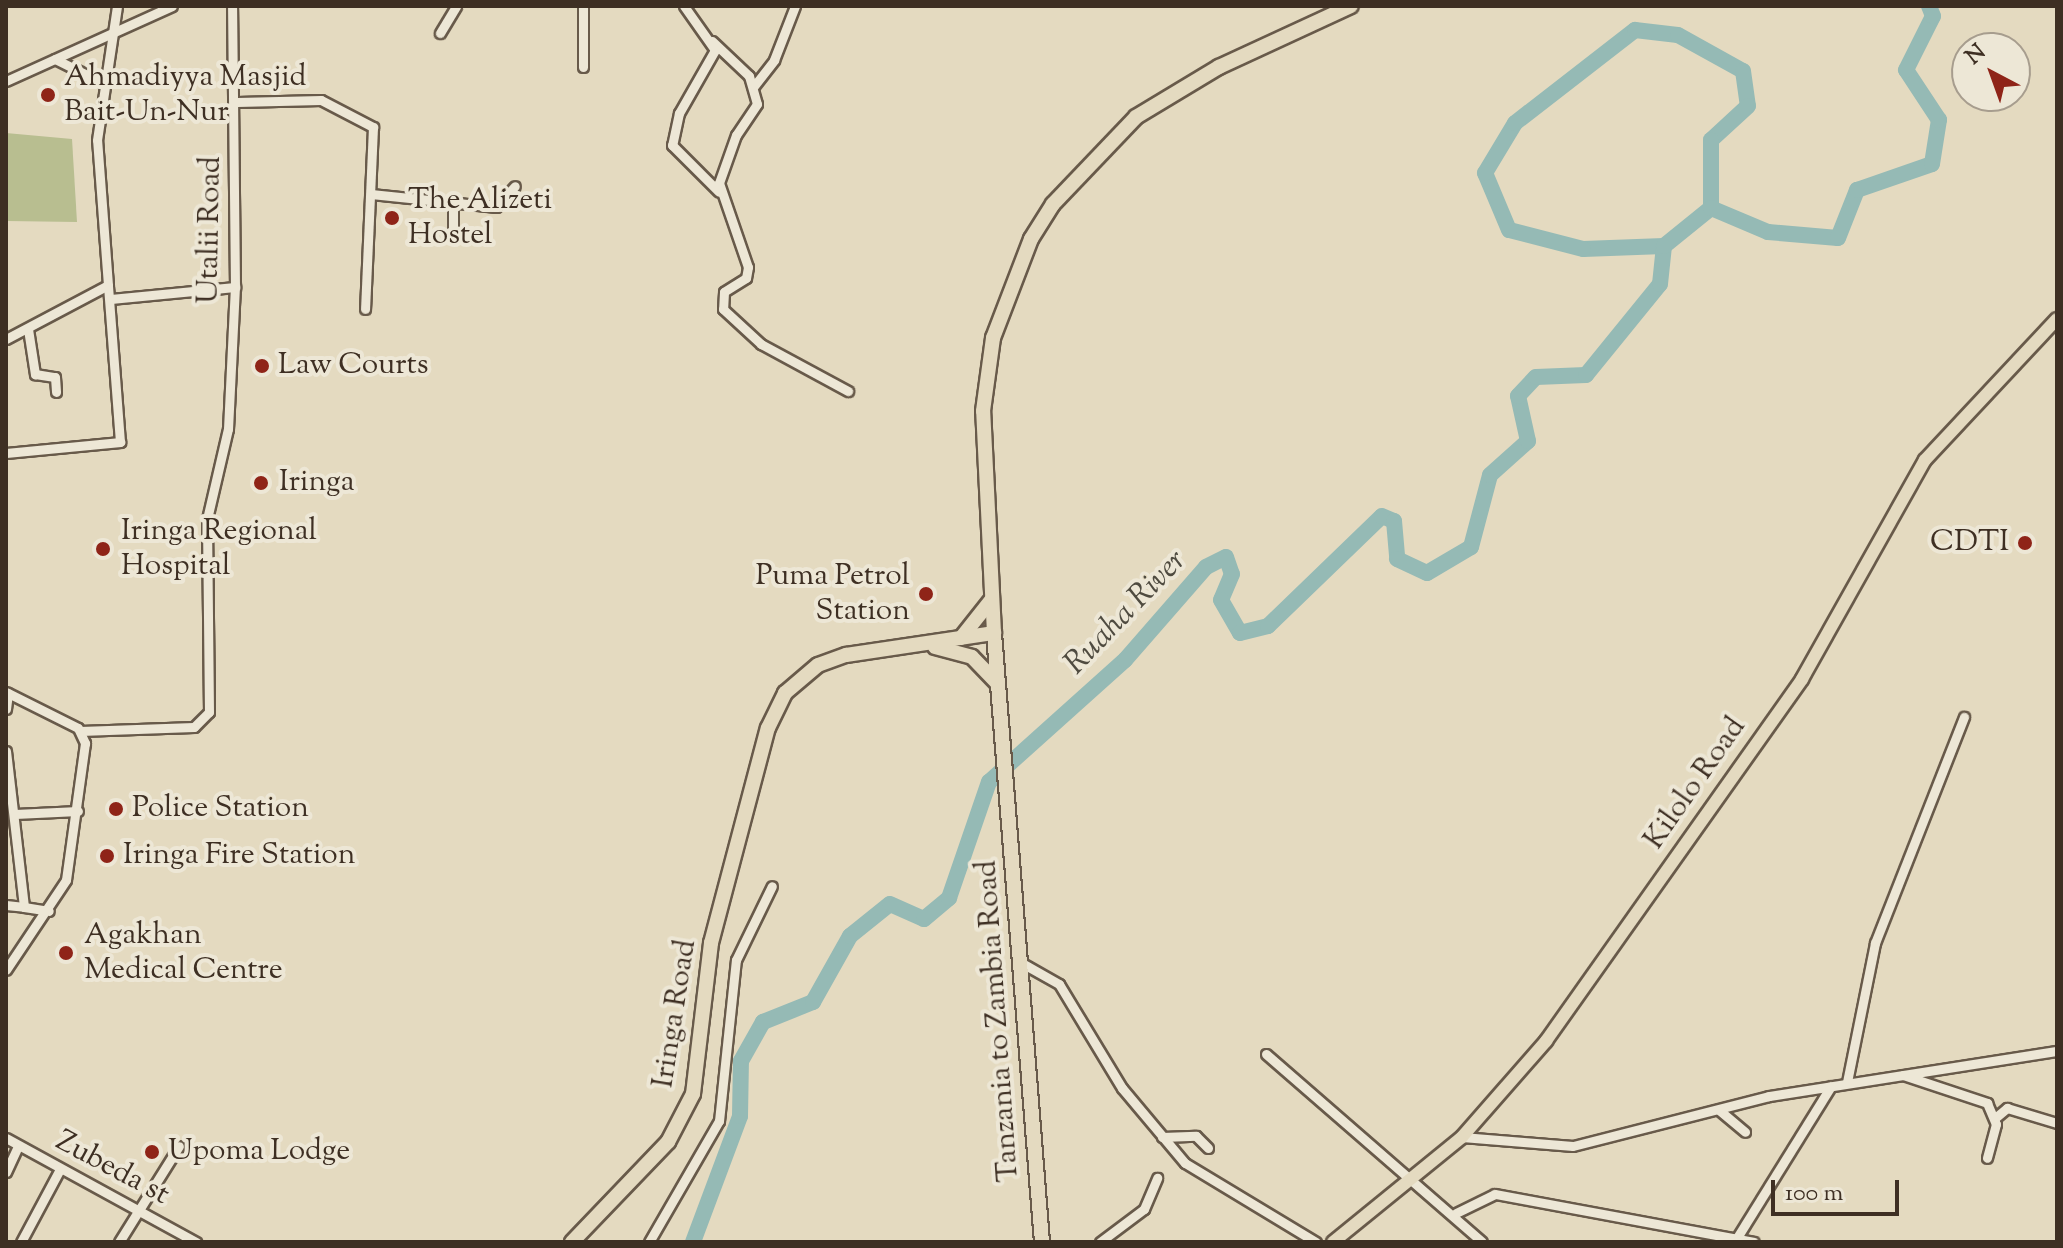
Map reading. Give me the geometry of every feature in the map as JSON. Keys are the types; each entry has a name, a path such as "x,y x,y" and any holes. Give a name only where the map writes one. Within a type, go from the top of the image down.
{"highway":[{"name":"Tanzania to Zambia Road","path":"1042,1242 1010,796 994,640 983,411 987,366 1031,239 1080,170 1136,117 1324,13 1351,6"},
{"path":"957,644 994,596"},
{"path":"957,644 994,640"},
{"path":"957,644 999,685"},
{"name":"Iringa Road","path":"572,1242 668,1142 693,1094 711,943 775,710 818,665 927,646 957,644"}],"main road":[{"name":"Kilolo Road","path":"1333,1242 1462,1137 1565,1016 1802,679 1925,460 2057,319"}],"street":[{"path":"6,453 120,442 97,140 101,82 117,6"},
{"path":"6,81 55,59 112,27 172,6"},
{"name":"Utalii Road","path":"80,731 194,727 206,720 207,519 220,454 235,287 237,102 232,6"},
{"path":"440,33 456,6"},
{"path":"583,6 583,67"},
{"path":"684,6 754,86 756,109 736,135 719,192"},
{"path":"754,86 774,60 795,6"},
{"path":"712,41 712,60 679,113 672,145 719,192 748,267 746,278 721,298 728,319 848,391"},
{"path":"55,59 101,82"},
{"path":"237,102 321,100 370,123 377,149 371,194 365,309"},
{"path":"371,194 502,205 515,186"},
{"path":"453,203 453,238"},
{"path":"6,339 108,285"},
{"path":"110,299 235,287"},
{"path":"28,329 35,374 55,377 56,392"},
{"path":"6,709 7,692 80,731 78,811 66,880 49,911 6,970"},
{"path":"1847,1082 1875,943 1964,717"},
{"path":"6,751 24,907"},
{"path":"15,814 78,811"},
{"path":"6,852 19,850"},
{"path":"649,1242 719,1121 736,960 772,886"},
{"path":"6,905 49,911"},
{"path":"1020,962 1059,984 1115,1079 1190,1168 1316,1242"},
{"path":"1462,1137 1573,1146 1847,1082 2057,1051"},
{"path":"1266,1054 1411,1179 1456,1213 1482,1242"},
{"path":"1903,1075 1978,1099 1995,1118"},
{"path":"1738,1236 1831,1086"},
{"path":"1987,1158 1995,1118 2007,1108 2057,1123"},
{"path":"1719,1110 1745,1132"},
{"path":"1162,1137 1196,1136 1208,1148"},
{"name":"Zubeda st","path":"6,1138 196,1242"},
{"path":"6,1172 18,1146"},
{"path":"119,1242 179,1146"},
{"path":"21,1242 60,1169"},
{"path":"1100,1242 1144,1209 1157,1178"},
{"path":"1456,1213 1495,1194 1738,1236 1754,1242"}],"green space":[{"path":"6,133 72,139 77,222 6,221"}],"waterway":[{"name":"Ruaha River","path":"693,1242 740,1116 741,1061 763,1022 813,1002 850,936 890,904 924,919 949,898 989,782 1125,660 1206,567 1226,557 1232,574 1221,600 1240,633 1268,626 1382,516 1394,521 1397,559 1427,573 1471,547 1490,475 1528,441 1518,396 1536,377 1586,375 1660,284 1664,246 1711,208 1768,232 1838,238 1857,190 1932,164 1939,120 1906,70 1933,16 1929,6"},
{"name":"Ruaha River","path":"1664,246 1583,249 1509,230 1485,173 1515,123 1635,30 1678,35 1743,71 1748,106 1711,140 1711,208"}],"place":[{"name":"Ahmadiyya Masjid Bait-Un-Nur","path":"48,95"},
{"name":"The Alizeti Hostel","path":"392,218"},
{"name":"Law Courts","path":"262,366"},
{"name":"Iringa","path":"261,483"},
{"name":"CDTI","path":"2025,543"},
{"name":"Iringa Regional Hospital","path":"103,549"},
{"name":"Puma Petrol Station","path":"926,594"},
{"name":"Police Station","path":"116,809"},
{"name":"Iringa Fire Station","path":"107,856"},
{"name":"Agakhan Medical Centre","path":"66,953"},
{"name":"Upoma Lodge","path":"152,1152"}]}
